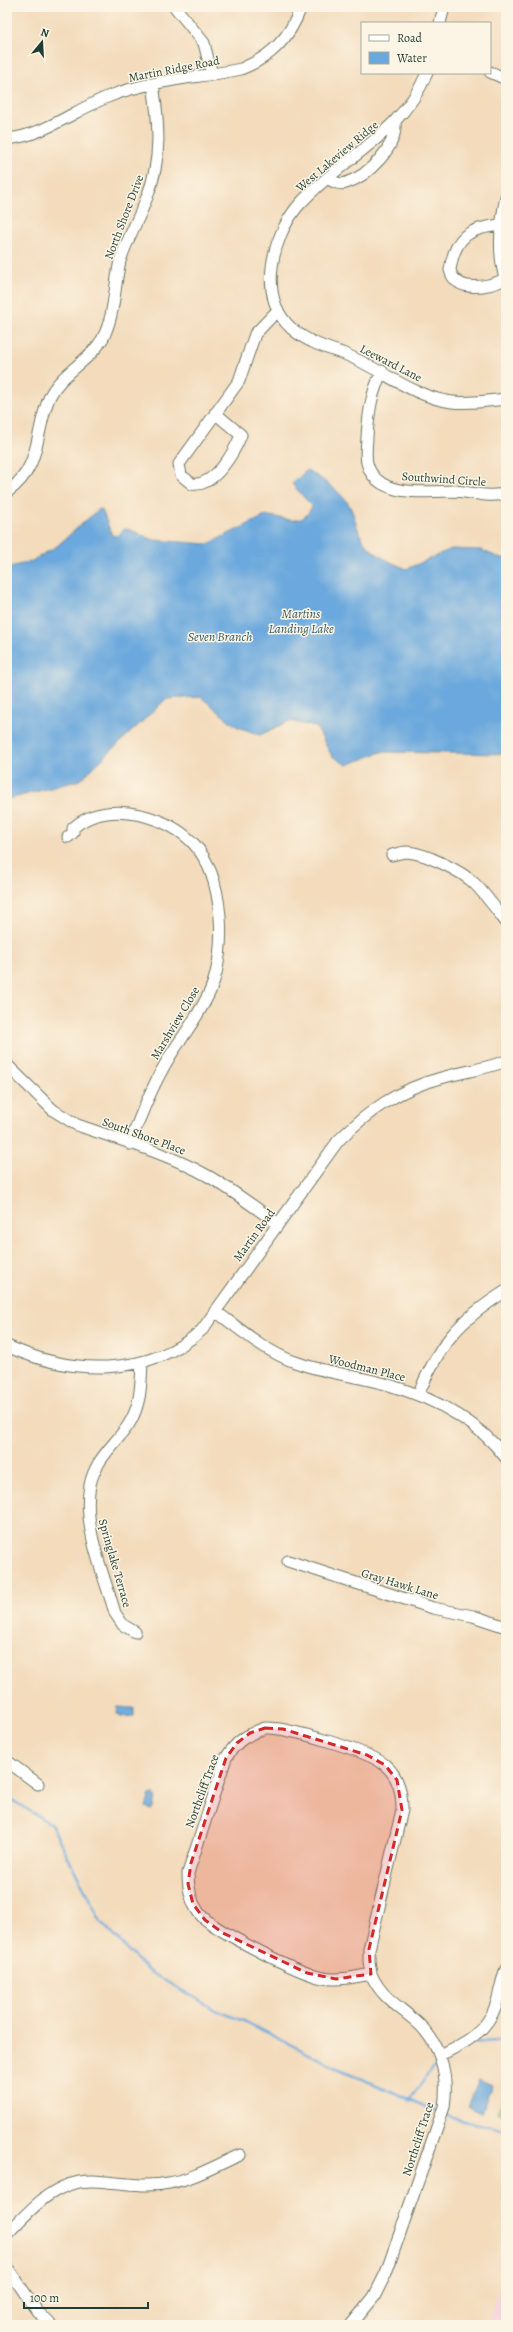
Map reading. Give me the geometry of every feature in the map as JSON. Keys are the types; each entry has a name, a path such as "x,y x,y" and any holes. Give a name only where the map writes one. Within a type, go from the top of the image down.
{"street":[{"path":"175,7 204,43 212,75"},
{"name":"Martin Ridge Road","path":"7,139 30,134 110,96 152,84 212,75 241,69 253,64 273,51 290,32 302,7"},
{"path":"440,22 444,7"},
{"path":"491,72 506,79"},
{"name":"West Lakeview Ridge","path":"278,310 273,295 271,281 277,243 297,207 395,123 418,91 426,74"},
{"name":"North Shore Drive","path":"7,492 19,482 32,463 36,453 43,414 51,394 63,379 95,349 107,328 123,252 147,198 156,167 159,129 152,84"},
{"path":"328,179 337,184 345,183 368,168 393,141 396,132 395,123"},
{"path":"501,225 480,227 467,233 459,243 450,270 454,280 464,285 488,286 506,280 500,256 501,225 506,197"},
{"path":"215,413 241,435 236,448 213,476 203,484 192,484 181,475 180,464 215,413 239,381 255,334 278,310"},
{"name":"Leeward Lane","path":"278,310 290,327 305,339 362,360 422,393 451,402 477,403 506,398"},
{"name":"Southwind Circle","path":"382,371 369,404 366,454 371,474 378,481 406,492 456,491 491,495 506,493"},
{"name":"Marshview Close","path":"68,837 73,833 73,828 81,821 106,813 134,814 166,824 186,836 201,853 209,870 217,903 220,925 220,946 211,988 200,1012 156,1081 130,1144"},
{"path":"392,855 405,852 419,854 458,873 473,882 506,922"},
{"name":"Martin Road","path":"7,1346 38,1358 57,1363 107,1368 142,1362 172,1351 187,1343 202,1330 338,1141 357,1122 378,1105 423,1083 506,1061"},
{"name":"South Shore Place","path":"7,1065 62,1117 77,1125 175,1160 206,1175 234,1192 278,1224"},
{"path":"418,1394 437,1354 449,1336 473,1314 506,1291"},
{"name":"Woodman Place","path":"216,1311 262,1344 293,1362 323,1371 388,1385 418,1394 444,1407 481,1430 506,1458"},
{"name":"Springlake Terrace","path":"135,1632 123,1625 115,1613 89,1522 88,1504 90,1484 98,1464 129,1424 137,1409 141,1391 142,1362"},
{"name":"Gray Hawk Lane","path":"288,1562 433,1608 473,1616 506,1627"},
{"name":"Northcliff Trace","path":"351,2325 374,2297 386,2273 444,2107 446,2081 440,2055 432,2040 422,2028 383,1995 371,1974 369,1962 369,1949 402,1810 402,1794 397,1780 385,1765 367,1755 283,1729 265,1728 250,1733 237,1743 226,1758 191,1863 188,1884 193,1904 205,1920 223,1932 307,1973 336,1979 371,1974"},
{"path":"7,1761 38,1784"},
{"path":"440,2055 469,2041 484,2026 496,2006 506,1970"},
{"path":"7,2234 38,2202 64,2186 91,2181 137,2185 170,2183 189,2177 240,2155"},
{"path":"7,2267 37,2310 51,2325"}],"highlighted area":[{"path":"265,1728 283,1729 367,1755 385,1765 397,1780 402,1810 369,1949 371,1974 336,1979 307,1973 223,1933 205,1920 193,1904 188,1884 191,1863 226,1758 237,1743 250,1733"}],"shaded area":[{"path":"506,2271 506,2325 486,2325"}],"green space":[{"path":"506,2091 506,2116 497,2113"}],"water":[{"name":"Martins Landing Lake","path":"307,470 328,484 343,497 352,510 359,532 365,542 381,557 394,564 407,569 451,549 481,550 500,558 506,558 506,754 381,752 347,765 332,756 316,727 289,721 260,735 236,726 201,697 166,699 80,780 13,798 7,798 7,568 32,561 57,546 99,509 102,510 112,535 118,536 125,528 154,540 208,544 265,516 297,520 308,514 312,506 292,484"},
{"path":"118,1707 134,1708 134,1716 120,1717 120,1714 117,1714"},
{"path":"154,1794 156,1796 154,1808 151,1810 146,1807 150,1795"},
{"path":"479,2080 492,2086 481,2112 468,2106"}],"waterway":[{"path":"7,1797 51,1824 101,1922 148,1971 218,2011 246,2022 335,2067 439,2112"},
{"path":"470,2043 506,2040"},
{"path":"409,2100 438,2062"},
{"path":"445,2115 506,2131"}],"water label":[{"name":"Seven Branch","path":"220,636"}]}
